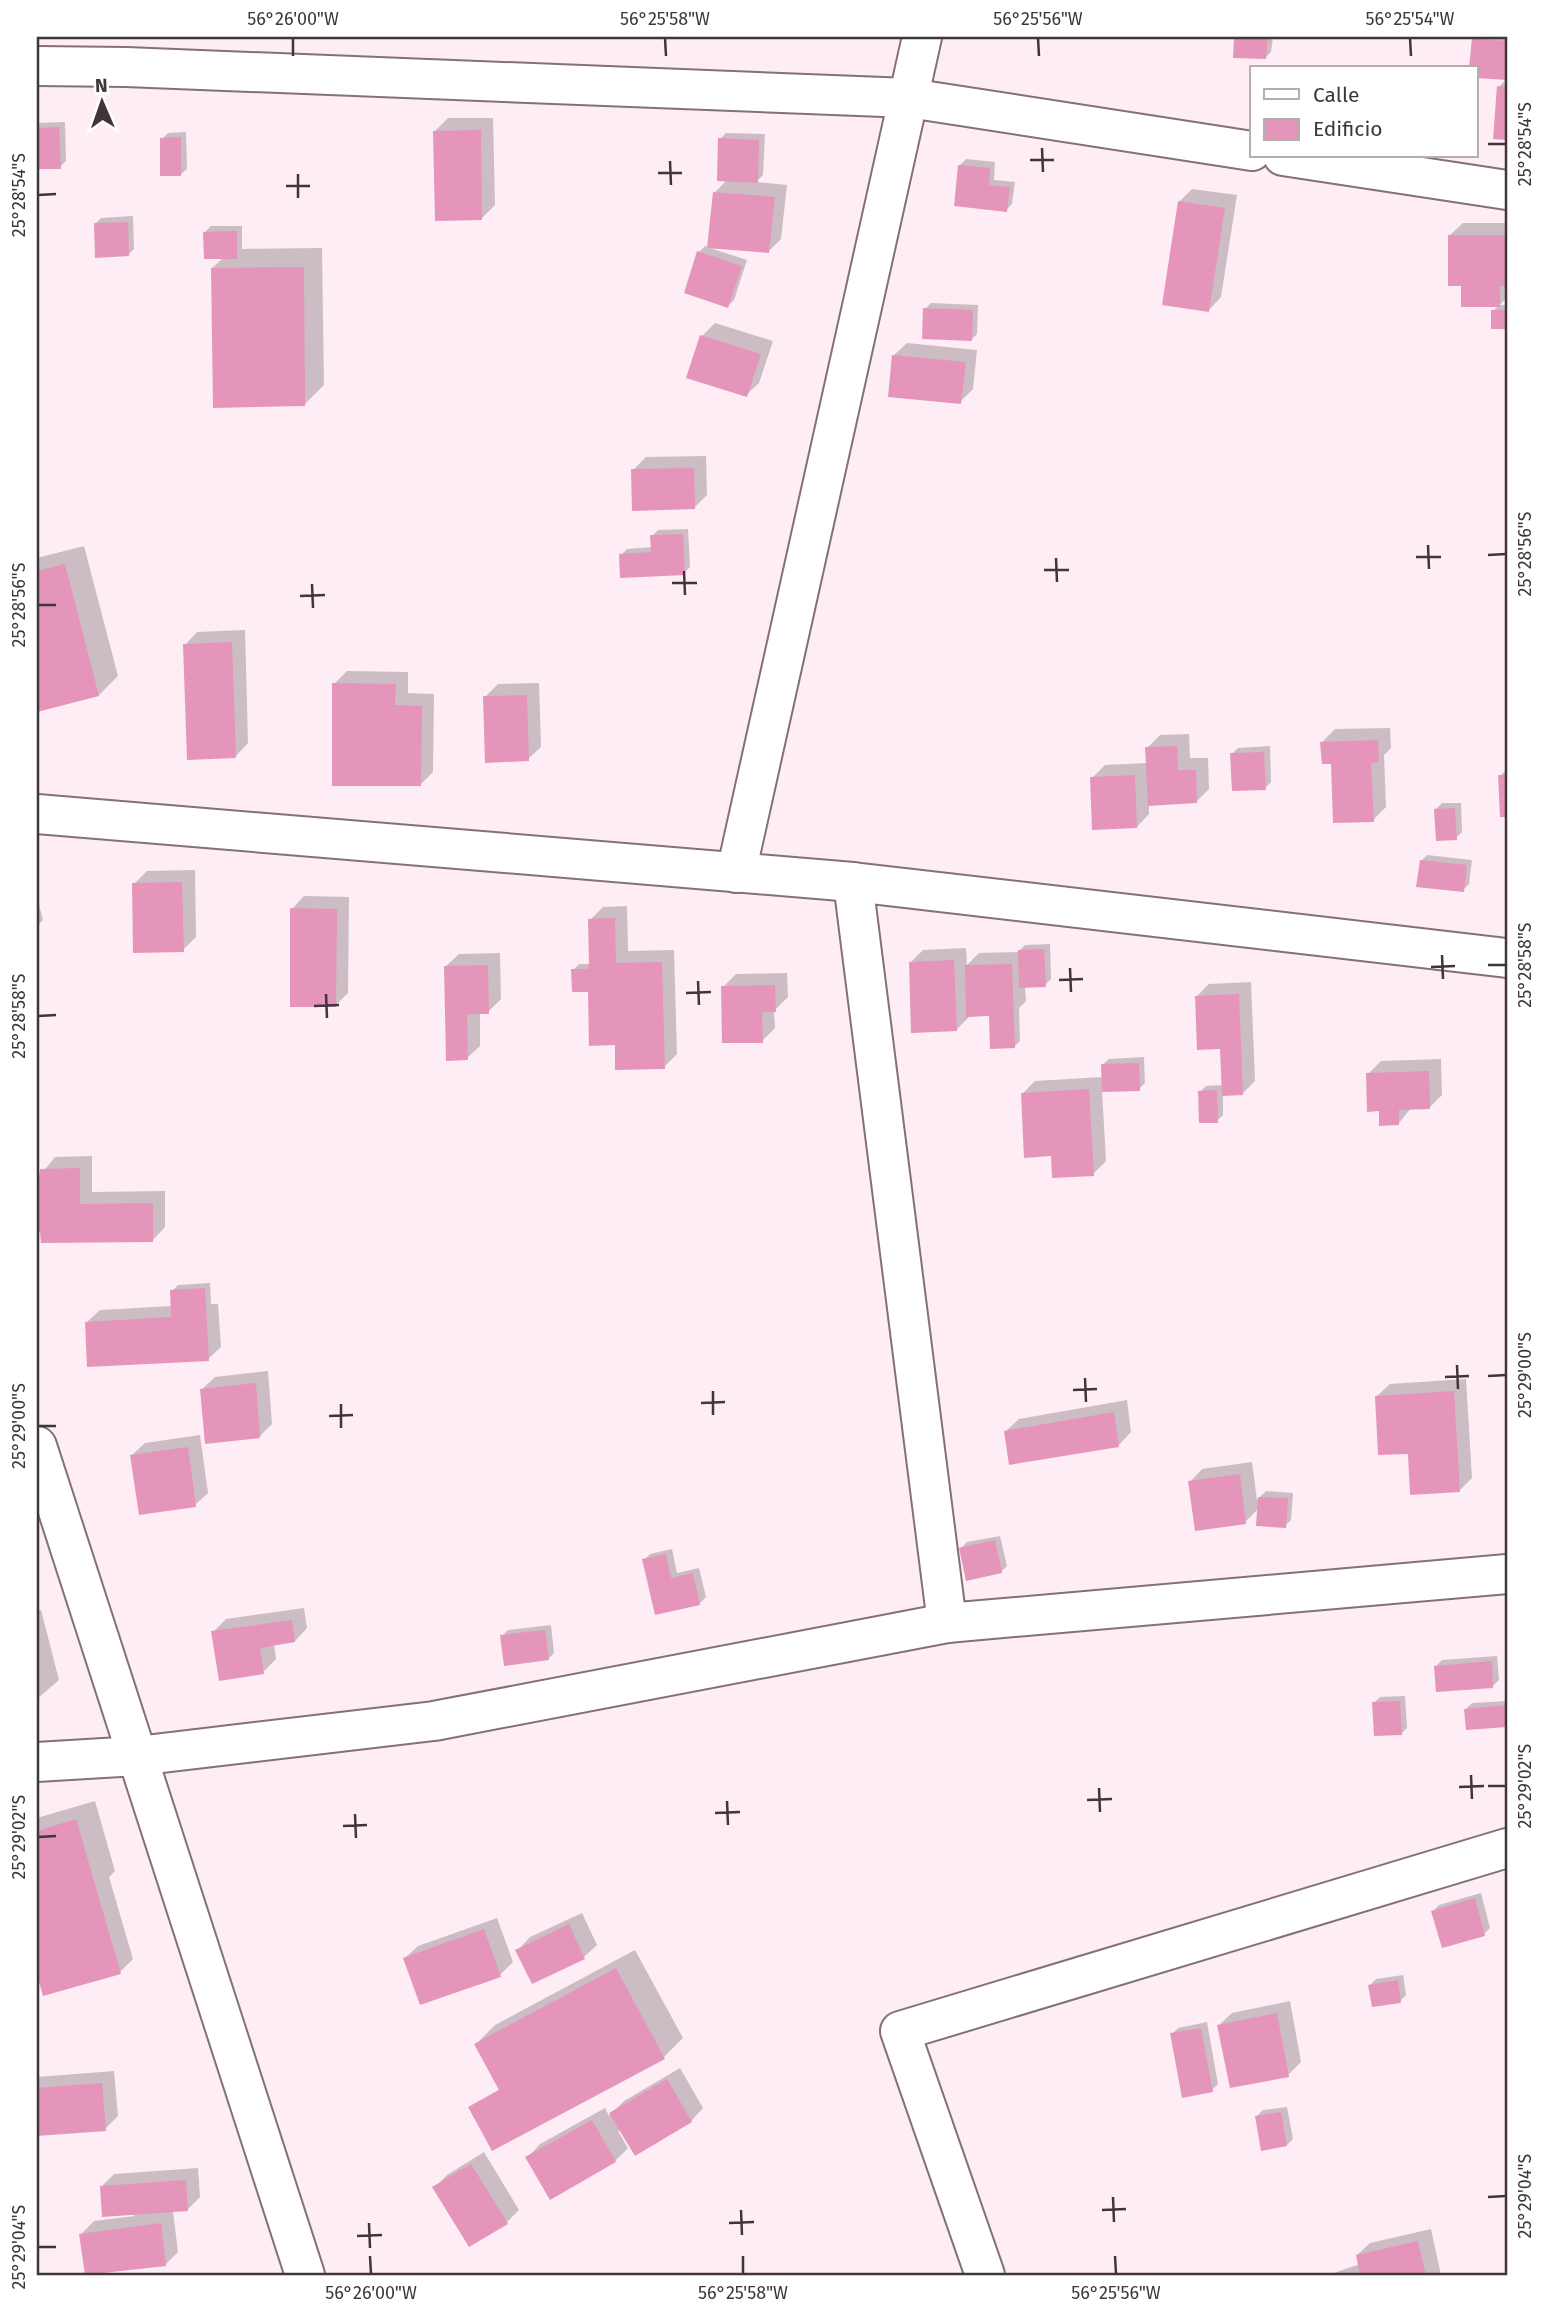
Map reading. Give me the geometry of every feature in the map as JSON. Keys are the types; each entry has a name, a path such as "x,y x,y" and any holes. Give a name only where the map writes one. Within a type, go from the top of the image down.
{"street":[{"path":"736,873 922,37"},
{"path":"37,66 126,67 909,98 1250,151"},
{"path":"1296,158 1507,190"},
{"path":"37,814 853,882 1507,958"},
{"path":"853,882 947,1623"},
{"path":"37,1446 305,2275"},
{"path":"37,1762 137,1756 434,1721 947,1623 1507,1574"},
{"path":"985,2275 900,2031 1507,1848"}],"building":[{"path":"1234,37 1268,37 1266,59 1233,58"},
{"path":"1472,38 1507,41 1507,80 1478,78 1478,66 1469,66"},
{"path":"1497,86 1507,87 1507,140 1493,139"},
{"path":"59,127 61,169 37,169 37,128"},
{"path":"481,130 482,220 435,221 433,131"},
{"path":"181,137 181,176 160,176 160,138"},
{"path":"718,138 759,140 758,183 717,181"},
{"path":"958,165 990,168 989,185 1010,187 1007,212 954,206"},
{"path":"713,192 775,197 769,253 707,248"},
{"path":"1178,201 1225,208 1209,312 1162,305"},
{"path":"128,222 129,256 95,258 94,223"},
{"path":"237,231 237,259 204,259 203,232"},
{"path":"1448,235 1507,235 1507,286 1500,286 1500,307 1461,307 1461,286 1448,286"},
{"path":"697,251 742,266 728,308 684,293"},
{"path":"304,267 305,406 213,408 211,268"},
{"path":"923,308 973,310 972,341 922,339"},
{"path":"1491,310 1507,310 1507,329 1491,329"},
{"path":"700,335 761,354 747,397 686,378"},
{"path":"892,355 966,362 961,404 888,397"},
{"path":"694,468 695,509 632,511 631,469"},
{"path":"683,534 685,575 620,578 619,554 651,552 650,535"},
{"path":"65,564 99,696 37,712 37,571"},
{"path":"232,642 236,758 187,760 183,644"},
{"path":"332,683 396,684 395,705 422,706 421,786 332,786"},
{"path":"527,695 529,761 485,763 483,696"},
{"path":"1378,740 1379,762 1371,763 1374,822 1333,823 1331,764 1322,764 1320,742"},
{"path":"1177,746 1178,770 1196,770 1197,803 1148,806 1145,747"},
{"path":"1264,752 1266,790 1232,791 1230,753"},
{"path":"1135,775 1137,828 1092,830 1090,777"},
{"path":"1498,775 1507,775 1507,817 1500,817"},
{"path":"1455,808 1457,840 1436,841 1434,809"},
{"path":"1420,860 1467,865 1464,892 1416,887"},
{"path":"182,882 184,952 133,953 132,883"},
{"path":"290,908 337,909 336,1007 290,1007"},
{"path":"615,918 616,963 662,962 665,1069 615,1070 615,1045 589,1046 588,992 572,992 571,969 587,969 589,964 588,919"},
{"path":"1044,949 1046,987 1019,988 1018,950"},
{"path":"954,960 957,1031 911,1033 909,962"},
{"path":"1012,964 1015,1048 990,1049 989,1016 966,1017 965,965"},
{"path":"488,965 489,1014 467,1014 468,1060 446,1061 444,966"},
{"path":"775,985 776,1012 762,1012 763,1043 722,1043 721,986"},
{"path":"1239,994 1243,1095 1222,1096 1220,1049 1197,1050 1195,996"},
{"path":"1139,1063 1140,1091 1102,1092 1101,1064"},
{"path":"1429,1071 1430,1109 1399,1110 1399,1125 1379,1126 1379,1111 1367,1112 1366,1073"},
{"path":"1089,1089 1094,1176 1052,1178 1051,1156 1024,1158 1021,1093"},
{"path":"1217,1090 1218,1123 1199,1123 1198,1091"},
{"path":"80,1168 80,1204 153,1203 153,1242 41,1243 40,1232 37,1233 37,1178 40,1178 40,1169"},
{"path":"205,1288 209,1361 87,1367 85,1322 171,1317 170,1290"},
{"path":"256,1383 260,1438 205,1444 200,1389"},
{"path":"1454,1391 1460,1492 1410,1495 1408,1454 1378,1455 1375,1396"},
{"path":"1114,1412 1119,1447 1009,1465 1004,1431"},
{"path":"188,1447 196,1507 139,1515 130,1455"},
{"path":"1240,1474 1246,1524 1195,1531 1188,1481"},
{"path":"1258,1497 1288,1498 1286,1528 1256,1526"},
{"path":"995,1540 1002,1573 966,1581 959,1548"},
{"path":"666,1554 671,1578 693,1573 700,1605 655,1615 642,1559"},
{"path":"292,1620 295,1642 260,1648 264,1674 219,1681 211,1631"},
{"path":"545,1630 549,1660 504,1666 500,1635"},
{"path":"1492,1661 1493,1688 1436,1692 1434,1666"},
{"path":"1400,1701 1402,1735 1374,1736 1372,1702"},
{"path":"1507,1705 1507,1727 1466,1730 1464,1709"},
{"path":"76,1819 121,1974 43,1996 37,1975 37,1831"},
{"path":"1475,1898 1485,1936 1442,1948 1431,1911"},
{"path":"569,1924 585,1959 532,1984 515,1950"},
{"path":"484,1929 501,1977 420,2005 403,1958"},
{"path":"616,1968 665,2059 492,2151 468,2107 499,2090 474,2044"},
{"path":"1398,1980 1401,2003 1372,2007 1368,1985"},
{"path":"1277,2013 1289,2077 1230,2088 1217,2025"},
{"path":"1201,2028 1213,2092 1182,2098 1170,2033"},
{"path":"667,2079 692,2122 635,2156 609,2113"},
{"path":"102,2083 106,2131 37,2136 37,2088"},
{"path":"1281,2112 1287,2146 1261,2151 1255,2116"},
{"path":"592,2120 616,2162 550,2200 525,2157"},
{"path":"471,2164 508,2224 469,2247 432,2187"},
{"path":"186,2180 188,2211 102,2217 100,2186"},
{"path":"161,2223 166,2266 85,2275 79,2234"},
{"path":"1418,2241 1426,2275 1360,2275 1356,2255"}]}
